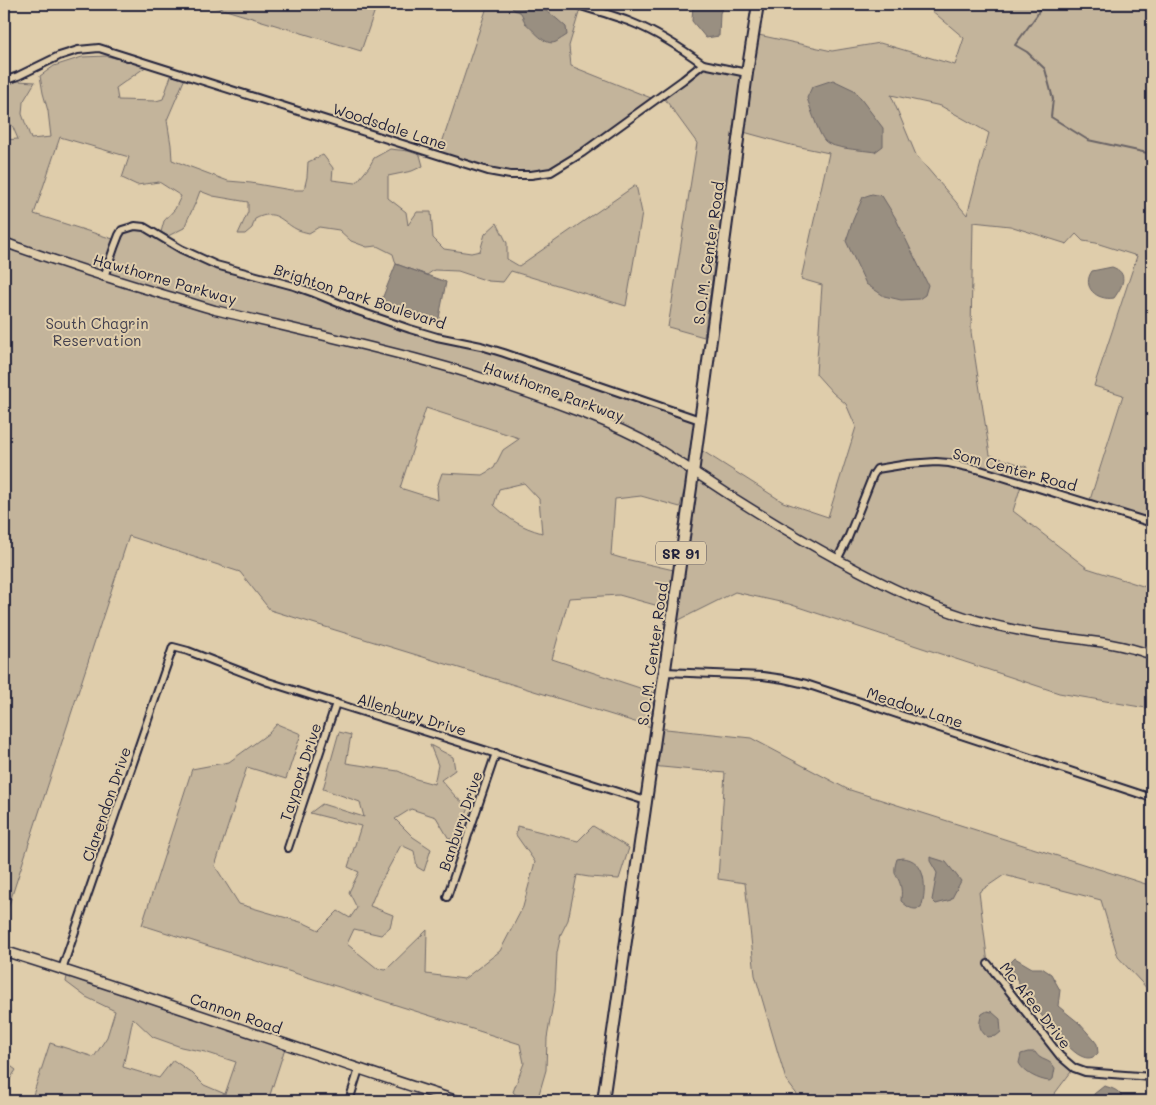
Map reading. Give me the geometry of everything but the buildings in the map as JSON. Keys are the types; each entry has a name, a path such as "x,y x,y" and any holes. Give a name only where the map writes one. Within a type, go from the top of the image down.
{"main road":[{"name":"S.O.M. Center Road","path":"603,1101 758,4"},
{"name":"Cannon Road","path":"4,951 458,1101"}],"street":[{"path":"574,4 633,23 662,37 703,64 747,73"},
{"name":"Woodsdale Lane","path":"4,81 59,56 78,50 99,48 488,171 510,175 531,175 551,172 582,153 703,64"},
{"name":"Brighton Park Boulevard","path":"104,277 122,230 135,226 144,227 181,249 216,265 294,286 358,311 438,337 504,353 700,420"},
{"name":"Hawthorne Parkway","path":"4,242 104,277 212,309 317,333 432,363 520,390 576,410 650,444 788,532 837,560 914,598 1002,626 1036,634 1114,644 1152,655"},
{"name":"Som Center Road","path":"837,560 848,538 872,475 878,469 908,464 936,462 977,469 1152,523"},
{"name":"Allenbury Drive","path":"173,647 268,682 646,801"},
{"name":"Clarendon Drive","path":"62,969 173,647"},
{"name":"Meadow Lane","path":"665,672 763,676 806,684 1152,798"},
{"name":"Tayport Drive","path":"288,848 336,703"},
{"name":"Banbury Drive","path":"447,897 496,753"},
{"name":"Mc Afee Drive","path":"988,964 1060,1056 1074,1068 1096,1073 1152,1077"},
{"path":"349,1101 359,1069"}],"green space":[{"path":"206,4 377,4 361,51"},
{"path":"488,4 574,4 581,6 569,46 571,66 656,100 551,172 510,175 438,155"},
{"name":"South Chagrin Reservation","path":"924,4 1152,4 1152,523 1089,503 1123,395 1094,386 1137,256 1096,243 1083,241 1076,234 1067,244 1010,226 973,222 971,332 990,455 1027,467 1013,511 1087,568 1152,589 1152,709 1059,693 789,604 735,592 671,624 673,610 619,595 569,598 552,659 661,695 657,728 751,738 847,789 1152,886 1152,994 1118,957 1101,900 1004,875 979,892 988,964 1074,1068 1049,1101 802,1101 786,1080 755,975 745,883 718,879 725,773 651,766 656,728 270,610 240,572 129,536 4,920 4,140 18,139 12,125 4,124 4,85 18,81 35,82 23,102 22,114 31,139 51,137 48,111 40,76 54,66 82,57 107,56 147,66 116,88 118,100 156,101 163,99 171,76 185,78 167,120 172,160 228,181 291,190 304,190 308,162 323,155 333,168 332,180 356,183 374,158 390,149 408,151 420,155 423,166 412,171 388,176 388,198 406,212 408,225 417,212 431,212 433,238 444,249 471,253 480,251 485,234 497,223 507,243 507,259 519,266 636,185 642,213 626,306 511,271 503,282 488,281 458,271 434,270 427,275 396,264 393,254 377,246 367,247 351,241 339,230 319,227 309,233 296,229 273,215 255,219 252,228 245,234 238,234 248,212 248,202 213,196 200,191 184,228 168,236 161,232 164,221 175,209 181,196 159,182 137,185 122,178 129,157 60,137 34,214 116,240 122,230 144,227 198,258 263,277 410,329 481,346 700,420 701,450 783,502 828,517 856,427 846,404 816,374 822,285 801,279 829,153 740,131 754,34 832,51 880,43 955,65 964,38","holes":["891,95 941,106 989,133 967,215 916,155","426,408 519,438 503,450 494,468 482,475 442,473 437,487 438,500 400,488","524,483 539,499 542,533 516,522 494,505 499,489","684,491 689,493 678,571 611,555 615,499 641,496 680,507"]},
{"path":"703,64 742,72 704,337 668,327 697,143 662,95"},
{"path":"277,724 301,734 286,779 247,767 215,866 239,904 304,923 319,930 338,911 350,918 357,908 349,892 359,872 348,867 361,826 310,813 322,804 364,817 360,802 323,789 339,732 351,735 346,763 398,771 434,784 438,765 430,745 453,757 455,770 441,780 469,808 456,838 449,839 436,817 411,809 395,819 413,837 431,849 424,871 417,867 414,851 401,845 370,906 393,915 390,927 381,935 354,929 347,944 378,969 386,970 427,930 426,974 464,979 500,951 523,907 535,862 516,835 517,826 578,841 593,826 629,848 619,879 577,875 568,920 561,934 557,953 555,992 547,1038 546,1070 537,1101 523,1101 513,1092 524,1063 520,1044 142,925 192,769 229,762 269,733"},
{"path":"67,976 245,1034 286,1045 268,1101 175,1101 171,1097 166,1101 31,1101 50,1043 94,1057 107,1037 115,1011 86,997 66,982","holes":["133,1018 153,1037 236,1062 225,1094 204,1085 192,1073 173,1060 159,1078 123,1067"]},
{"path":"4,1063 16,1070 10,1079 4,1077"}],"shaded area":[{"path":"511,4 518,4 523,8 537,7 544,10 566,27 567,35 552,43 543,40 525,23 521,13 514,10"},
{"path":"693,4 724,4 720,13 719,36 706,38 692,21"},
{"path":"833,80 854,90 883,128 883,146 875,152 835,146 829,144 823,138 807,98 812,87"},
{"path":"872,194 882,196 895,217 928,285 925,295 919,299 901,300 884,296 866,284 846,241 863,197"},
{"path":"396,264 446,282 438,323 380,304"},
{"path":"1112,267 1118,270 1123,277 1122,285 1114,298 1102,297 1092,292 1088,282 1092,271"},
{"path":"930,857 946,862 961,881 951,900 936,904 932,900 937,873 930,861"},
{"path":"897,859 910,860 921,870 924,893 921,908 913,909 901,901 901,888 895,869"},
{"path":"1015,958 1032,968 1042,968 1051,974 1060,990 1058,1006 1079,1023 1094,1040 1097,1044 1098,1053 1096,1055 1090,1058 1081,1056 1073,1051 1052,1028 1019,983 1010,963"},
{"path":"987,1011 992,1012 1000,1019 1001,1032 996,1036 987,1037 982,1032 980,1021 982,1014"},
{"path":"1035,1052 1053,1065 1055,1068 1053,1079 1049,1081 1036,1078 1021,1067 1019,1063 1021,1054"},
{"path":"1104,1086 1119,1092 1123,1101 1093,1101 1094,1094"}],"waterway":[{"path":"1041,4 1037,15 1015,45 1027,52 1045,69 1053,99 1051,117 1088,140 1152,154"}]}
